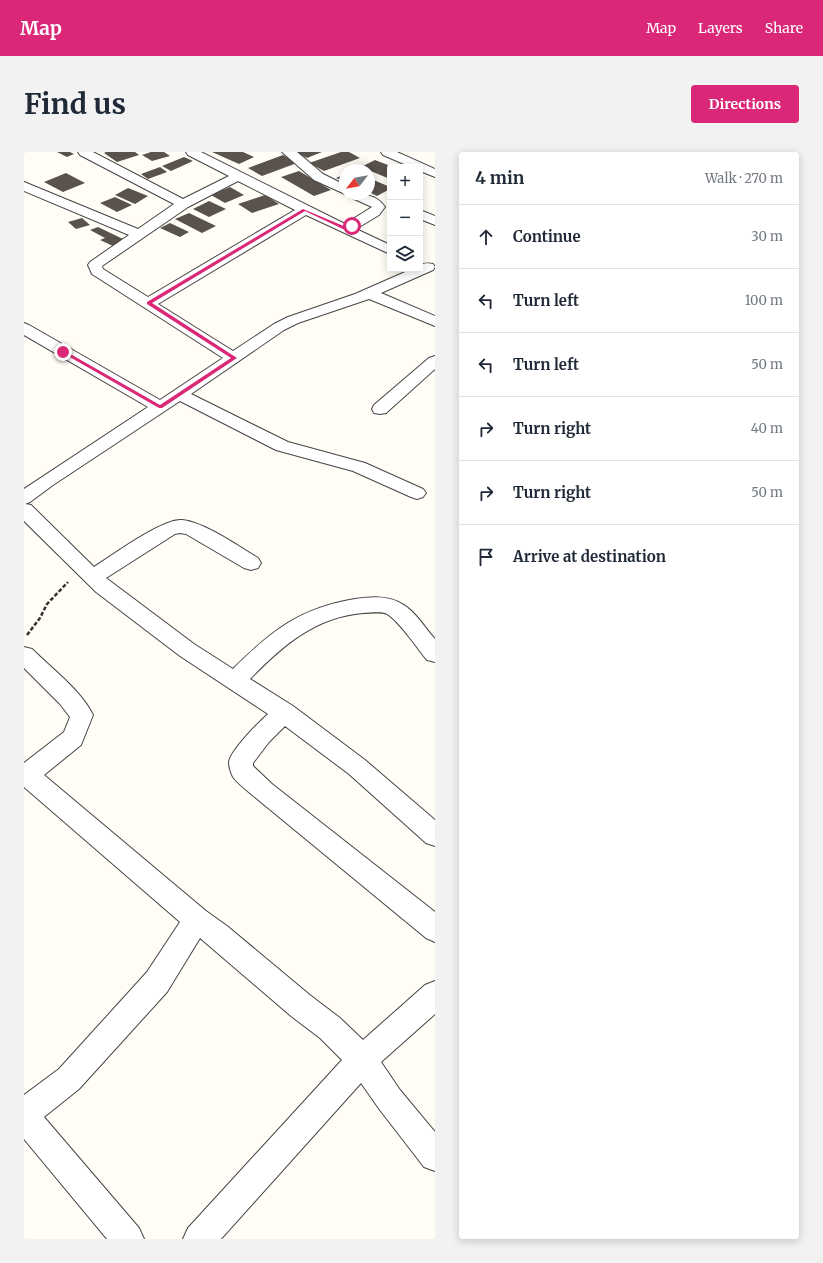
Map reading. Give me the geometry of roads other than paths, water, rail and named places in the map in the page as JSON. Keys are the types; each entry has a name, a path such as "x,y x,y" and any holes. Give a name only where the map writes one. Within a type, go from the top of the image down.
{"street":[{"path":"84,152 183,204"},
{"path":"192,152 305,210 387,249"},
{"path":"288,152 300,160 311,172 339,187"},
{"path":"387,152 435,173"},
{"path":"234,358 192,333 95,268 95,265 183,204 238,176"},
{"path":"24,186 138,234"},
{"path":"346,229 380,207 368,200"},
{"path":"375,203 387,201"},
{"path":"149,303 305,210"},
{"path":"423,215 435,221"},
{"path":"24,498 47,481 279,327 293,320 368,293 428,267"},
{"path":"368,293 435,321"},
{"path":"24,328 160,407"},
{"path":"380,409 435,361"},
{"path":"179,394 282,446 359,467 417,493"},
{"path":"24,510 103,587 187,650 285,713 357,767 435,835"},
{"path":"88,572 168,529 180,526 191,528 250,563"},
{"path":"235,681 271,645 287,633 308,620 340,608 383,604 396,610 435,654"},
{"path":"24,655 68,698 82,715 73,738 26,776 197,920 218,935 301,1006 330,1028 362,1060 390,1100 435,1156"},
{"path":"285,713 271,724 241,760 242,770 264,791 435,929"},
{"path":"128,1239 24,1115 69,1079 157,982 197,920"},
{"path":"199,1239 362,1060 435,995"}]}
